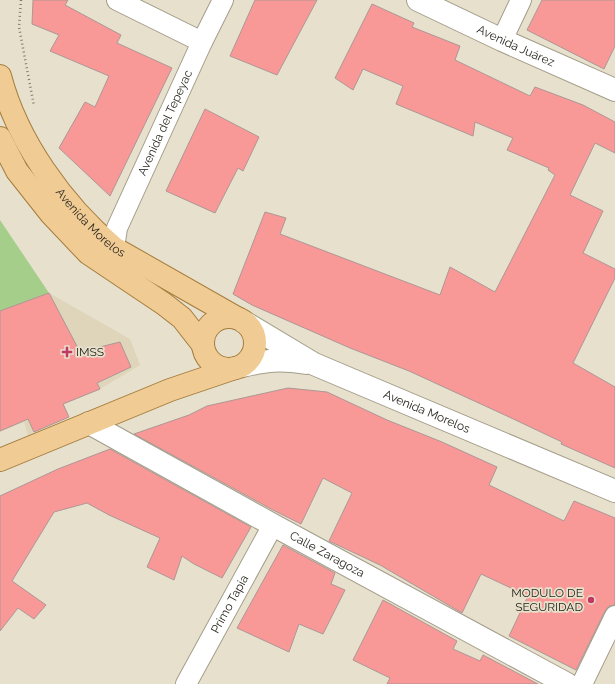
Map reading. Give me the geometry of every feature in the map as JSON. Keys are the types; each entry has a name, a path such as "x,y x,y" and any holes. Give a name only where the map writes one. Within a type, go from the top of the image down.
{"main road":[{"name":"Avenida Morelos","path":"0,76 6,98 32,152 66,199 99,234 114,248 241,320"},
{"name":"Avenida Morelos","path":"0,138 17,171 52,214 88,253 164,304 182,318 205,351"},
{"path":"0,460 170,390 238,367 248,360 253,352 254,344 254,336 250,328 241,320 224,318 213,322 207,329 204,337 205,351 210,361 225,369 238,367"},
{"path":"170,390 196,372 205,351"}],"street":[{"path":"117,0 202,42"},
{"name":"Avenida del Tepeyac","path":"114,248 116,228 223,0"},
{"name":"Avenida Juárez","path":"418,0 502,40 613,85"},
{"path":"502,40 521,0"},
{"name":"Avenida Morelos","path":"241,320 314,364 615,491"},
{"path":"238,367 269,360 285,360 314,364"},
{"name":"Calle Zaragoza","path":"89,423 273,525 567,684"},
{"name":"Primo Tapia","path":"186,684 273,525"},
{"path":"582,684 615,616"}],"path":[{"path":"21,0 19,27 34,110"}],"shaded area":[{"name":"IMSS","path":"49,293 130,339 140,365 100,389 64,404 69,417 28,436 24,422 0,432 0,311"}],"green space":[{"path":"0,220 49,293 0,311"}],"building":[{"path":"33,0 68,0 65,5 121,35 117,43 172,68 110,196 59,148 85,102 95,107 109,76 50,51 59,35 32,24"},
{"path":"255,0 317,0 277,75 230,56"},
{"path":"542,0 615,0 615,46 604,69 527,30"},
{"path":"372,4 414,23 412,27 460,46 455,60 530,96 535,87 583,105 615,122 615,153 595,143 570,195 603,211 583,253 615,269 615,278 573,363 615,387 615,468 561,444 562,442 409,371 350,348 252,305 233,294 265,212 286,218 280,234 440,295 450,267 495,292 555,175 548,170 549,168 507,150 513,138 475,122 473,136 396,104 403,86 363,69 353,90 335,78"},
{"path":"205,109 259,137 243,171 238,168 215,213 166,191"},
{"name":"IMSS","path":"49,293 80,352 120,342 131,367 97,383 100,389 63,404 69,417 34,432 28,419 0,431 0,311"},
{"path":"288,388 327,392 387,420 442,442 497,467 489,485 564,521 574,501 615,518 615,605 609,606 605,611 576,670 509,636 528,596 481,574 462,613 380,565 329,541 352,493 323,478 301,524 134,434 189,415 207,406"},
{"path":"110,449 251,527 222,578 194,564 182,556 174,580 147,567 160,538 109,515 87,503 54,512 12,581 46,605 34,619 18,608 0,631 0,496 58,469"},
{"path":"283,545 335,573 331,584 345,590 323,634 299,624 289,652 237,628"},
{"path":"383,600 457,641 453,649 480,661 483,655 538,684 387,684 390,678 353,660"}],"place":[{"name":"IMSS","path":"67,352"},
{"name":"MODULO DE SEGURIDAD","path":"591,600"}]}
